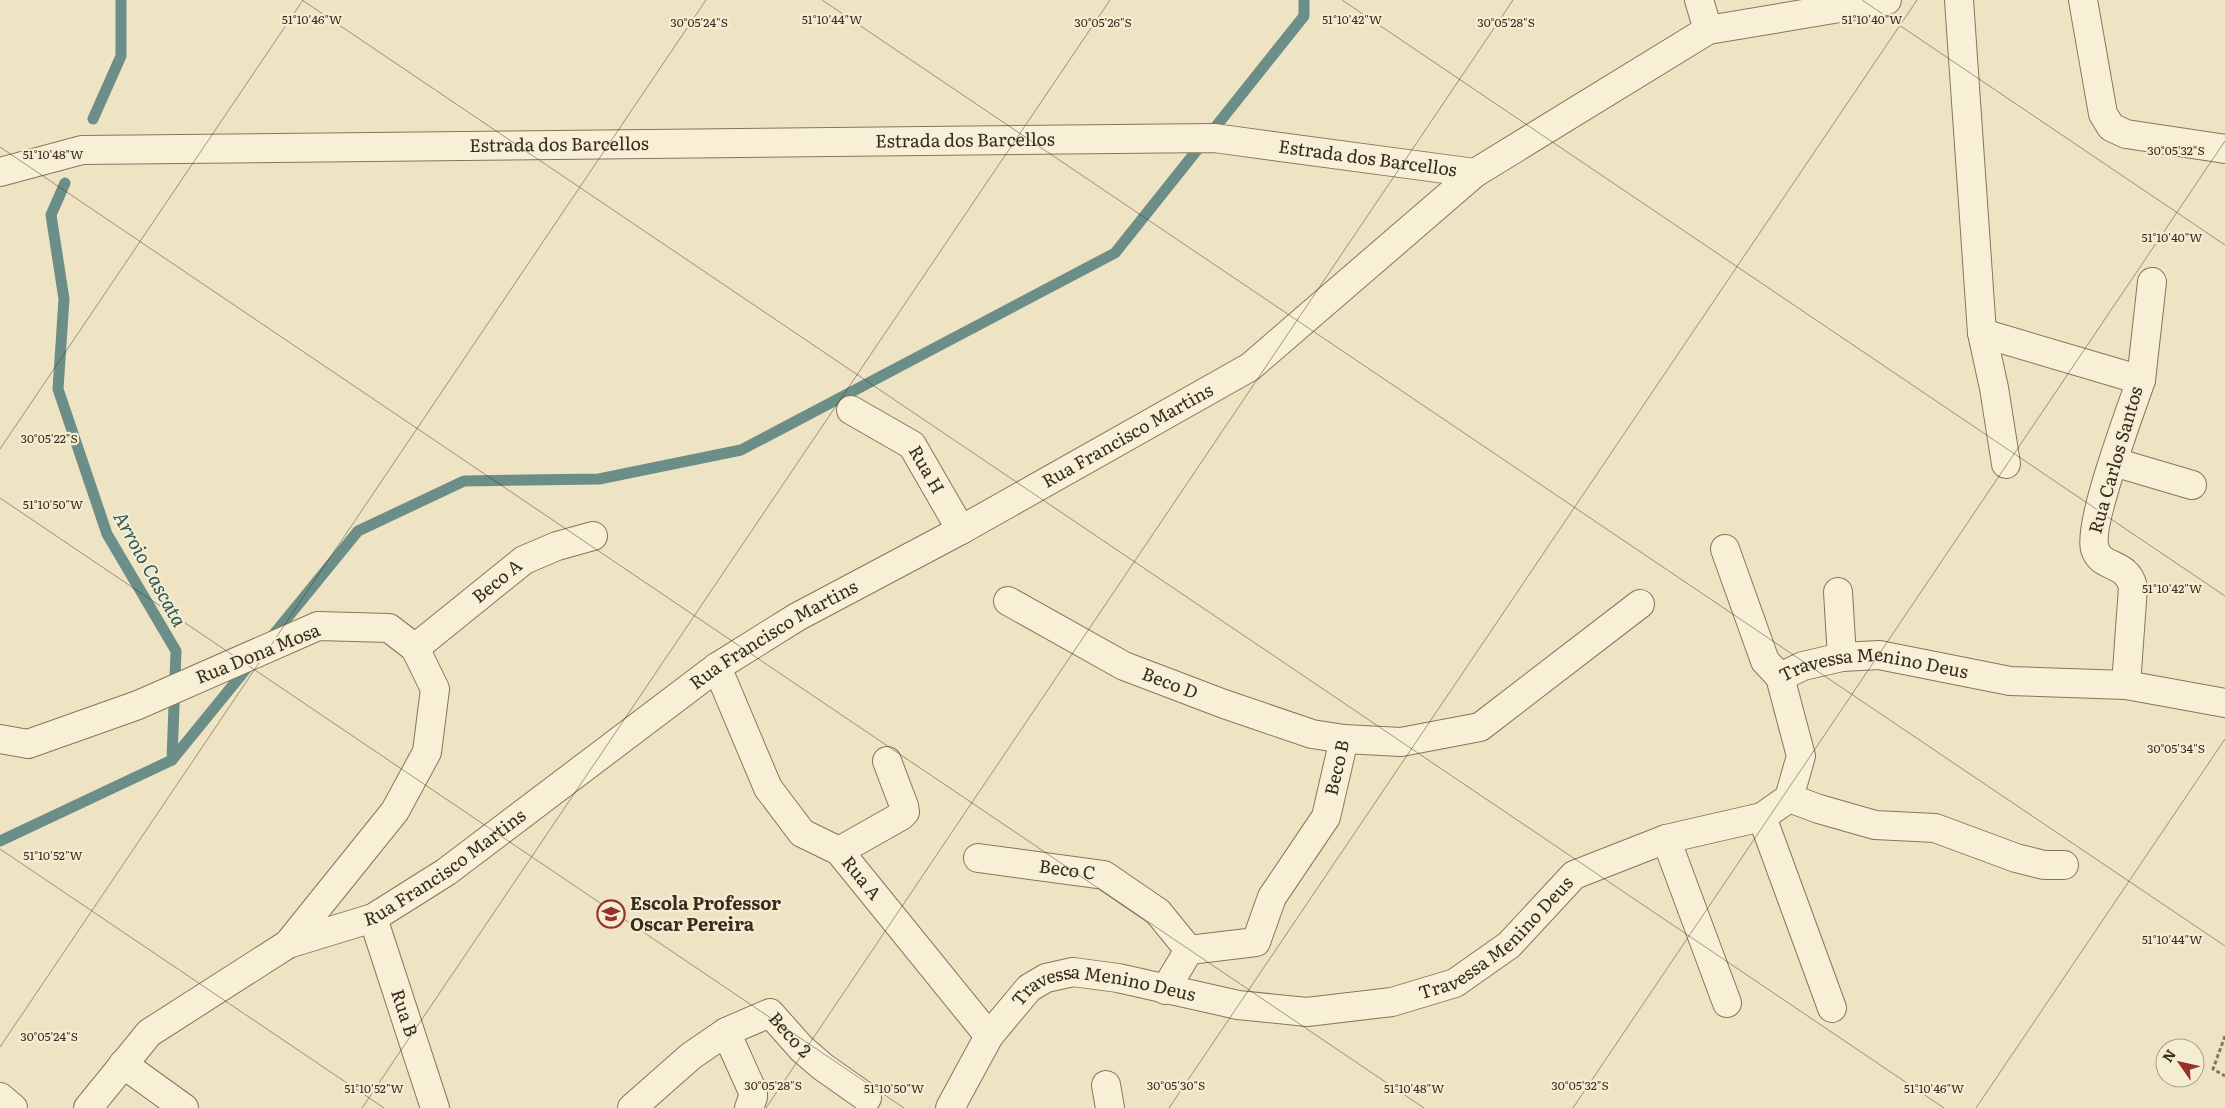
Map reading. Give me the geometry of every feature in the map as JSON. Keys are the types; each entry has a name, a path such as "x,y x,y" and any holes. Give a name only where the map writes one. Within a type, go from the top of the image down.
{"street":[{"path":"1699,0 1708,30"},
{"name":"Estrada dos Barcellos","path":"0,172 82,150 1214,138 1475,173 1708,30 1887,0"},
{"path":"1960,0 1982,333 1994,388 2006,464"},
{"path":"2083,0 2103,114 2111,127 2126,134 2225,149"},
{"name":"Rua Francisco Martins","path":"88,1108 148,1033 288,944 373,918 446,872 717,667 797,617 961,530 1250,367 1475,173"},
{"path":"2141,380 2152,282"},
{"name":"Rua Carlos Santos","path":"1982,333 2141,380 2104,490 2093,542 2095,552 2101,559 2123,570 2131,577 2133,587 2126,685"},
{"name":"Rua H","path":"851,410 912,446 961,530"},
{"path":"2114,462 2192,486"},
{"name":"Beco A","path":"415,648 524,560 557,546 593,536"},
{"path":"1725,549 1765,661 1780,677"},
{"path":"1838,592 1842,657"},
{"name":"Beco D","path":"1008,601 1124,666 1224,704 1312,734 1344,739"},
{"name":"Beco B","path":"1189,950 1256,942 1272,897 1326,817 1344,739 1401,742 1480,727 1640,604"},
{"name":"Rua Dona Mosa","path":"0,739 28,744 138,705 318,626 389,628 415,648 435,689 427,752 395,811 288,944"},
{"name":"Travessa Menino Deus","path":"950,1108 989,1036 1010,1008 1029,988 1046,978 1073,972 1118,978 1238,1005 1308,1012 1392,1002 1455,983 1510,945 1574,874 1666,840 1762,816 1790,798 1801,756 1780,677 1803,666 1842,657 1879,655 2010,681 2126,685 2225,703"},
{"name":"Rua A","path":"717,667 768,788 802,833 839,851 989,1036"},
{"path":"839,851 905,812 887,761"},
{"path":"1790,798 1875,825 1934,828 2016,858 2044,864 2064,865"},
{"path":"1762,816 1832,1008"},
{"path":"1666,840 1727,1003"},
{"name":"Beco C","path":"978,858 1104,875 1158,912 1189,950"},
{"name":"Rua B","path":"373,918 435,1108"},
{"path":"1165,990 1189,950"},
{"name":"Beco 2","path":"726,1032 770,1013 816,1061 867,1098"},
{"path":"632,1108 692,1056 726,1032 753,1092 749,1108"},
{"path":"123,1064 184,1108"},
{"path":"0,1096 13,1108"}],"path":[{"path":"2225,1036 2213,1069 2225,1076"}],"waterway":[{"name":"Arroio Cascata","path":"93,119 121,56 121,0"},
{"path":"270,639 358,531 464,481 599,479 741,450 1115,253 1304,16 1304,0"},
{"name":"Arroio Cascata","path":"0,841 172,760 176,651 107,534 58,389 64,299 51,215 65,183"},
{"path":"172,760 251,663"}],"place":[{"name":"Escola Professor Oscar Pereira","path":"611,914"}]}
